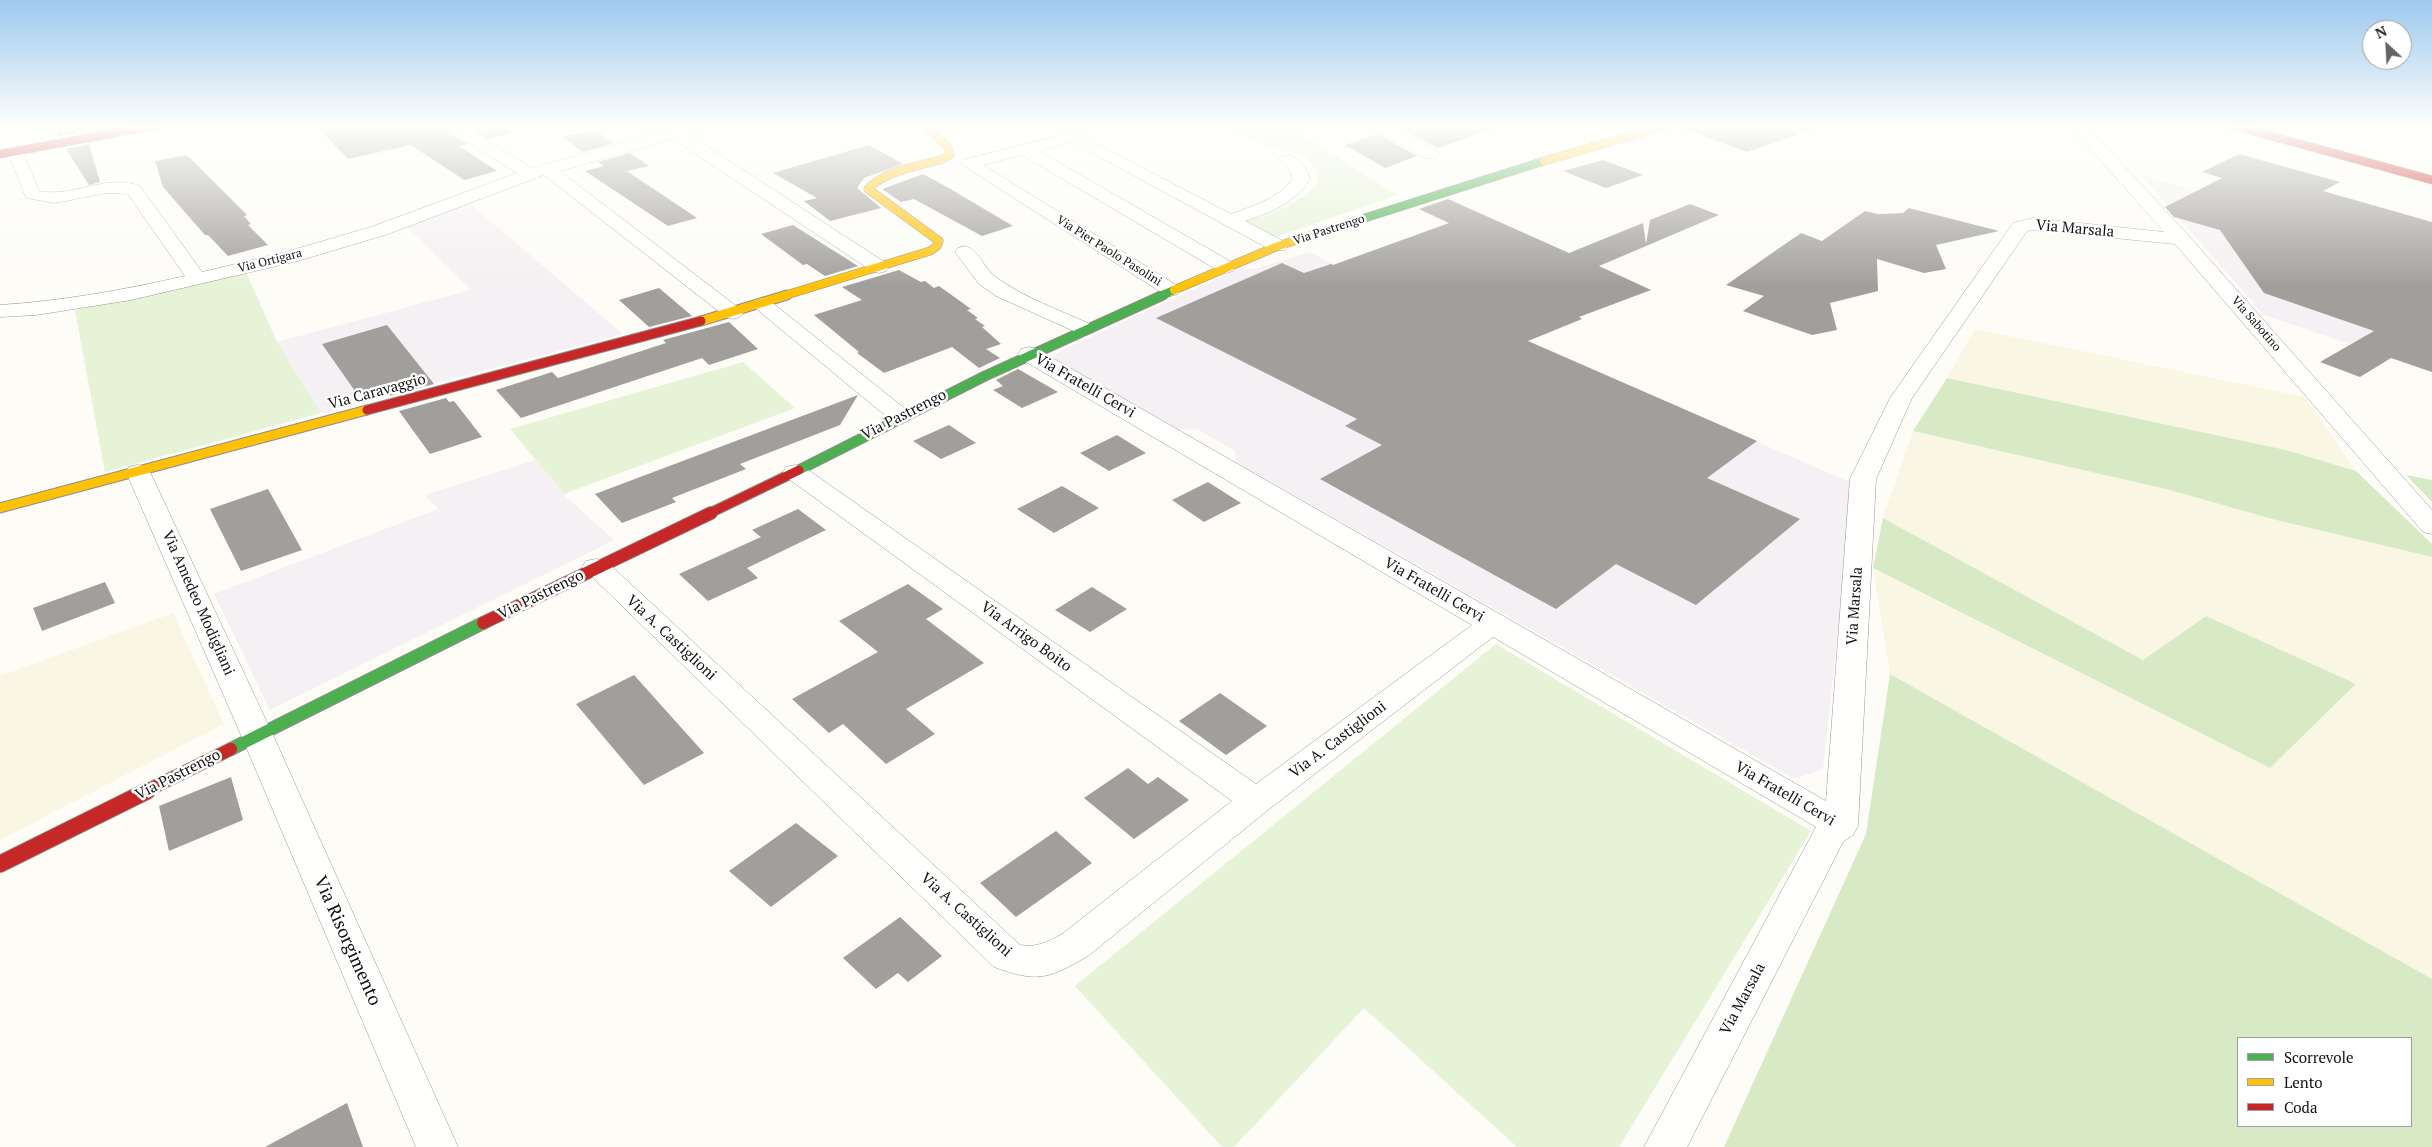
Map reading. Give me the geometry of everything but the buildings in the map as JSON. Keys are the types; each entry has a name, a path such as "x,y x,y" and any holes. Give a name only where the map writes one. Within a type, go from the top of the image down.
{"street":[{"path":"23,179 32,194 57,198 129,186 134,190 197,279"},
{"name":"Via Ortigara","path":"0,311 36,309 86,302 291,257 381,230 518,179"},
{"path":"548,179 733,313"},
{"path":"744,179 879,267"},
{"name":"Via Caravaggio","path":"0,508 733,313 930,251 937,246 939,241 868,189 872,184 882,179"},
{"name":"Via Pier Paolo Pasolini","path":"992,179 1171,290"},
{"path":"1075,179 1226,267"},
{"name":"Via Pier Paolo Pasolini","path":"1150,179 1278,246"},
{"path":"1228,221 1280,201 1295,191 1301,179"},
{"name":"Via Pastrengo","path":"0,864 596,567 795,472 900,416 1083,328 1278,246 1486,179"},
{"name":"Via Sabotino","path":"2126,179 2182,239 2432,526"},
{"name":"Via Marsala","path":"1665,1147 1830,833 1840,826 1863,479 1901,398 2020,227 2033,224 2182,239"},
{"path":"965,252 986,280 1003,292 1083,328"},
{"path":"762,304 900,416"},
{"name":"Via Fratelli Cervi","path":"1029,354 1840,826"},
{"name":"Via Amedeo Modigliani","path":"138,472 257,735"},
{"name":"Via Arrigo Boito","path":"795,472 1256,802"},
{"name":"Via A. Castiglioni","path":"596,567 1007,956 1026,964 1044,962 1075,946 1256,802 1492,624"},
{"name":"Via Risorgimento","path":"257,735 436,1147"}],"shaded area":[{"path":"2144,179 2155,179 2432,264 2432,372 2264,315"},
{"path":"469,203 623,334 321,413 277,342 471,290 406,226"},
{"path":"1310,252 1513,361 1543,348 1854,484 1823,769 1795,779 1236,462 1235,451 1197,429 1172,430 1054,362 1056,353 1240,268 1255,269"},
{"path":"1975,329 2305,397 2356,471 2286,450 1947,378"},
{"path":"1913,431 2170,490 2272,519 2432,557 2432,979 1890,674 1873,568 2270,768 2356,685 2206,616 2143,660 1883,518"},
{"path":"536,460 564,495 614,540 270,710 214,594 438,509 425,495"},
{"path":"173,613 224,724 0,840 0,676"}],"green space":[{"path":"1317,179 1371,179 1397,195 1273,238 1244,222 1285,207 1303,197 1318,181"},
{"path":"246,272 277,342 321,413 105,472 75,310"},
{"path":"743,362 795,408 564,494 510,429"},
{"path":"1947,378 2286,450 2356,471 2432,544 2432,557 2272,519 2170,490 1913,431"},
{"path":"2406,475 2432,480 2432,502"},
{"path":"1883,518 2143,660 2206,616 2356,684 2270,768 1873,568"},
{"path":"1496,644 1811,831 1619,1147 1517,1147 1364,1008 1234,1147 1222,1147 1075,986"},
{"path":"1890,674 2432,979 2432,1147 1724,1147 1866,834"}],"traffic: fast":[{"path":"1349,223 1489,179"},
{"path":"799,470 985,376 1174,290"},
{"path":"231,749 483,623"}],"traffic: slow":[{"path":"701,321 930,251 937,246 939,241 868,189 882,179"},
{"path":"1174,290 1278,246 1349,223"},
{"path":"0,508 367,410"}],"traffic: jam":[{"path":"2427,179 2432,180"},
{"path":"367,410 701,321"},
{"path":"483,623 799,470"},
{"path":"0,864 231,749"}]}
